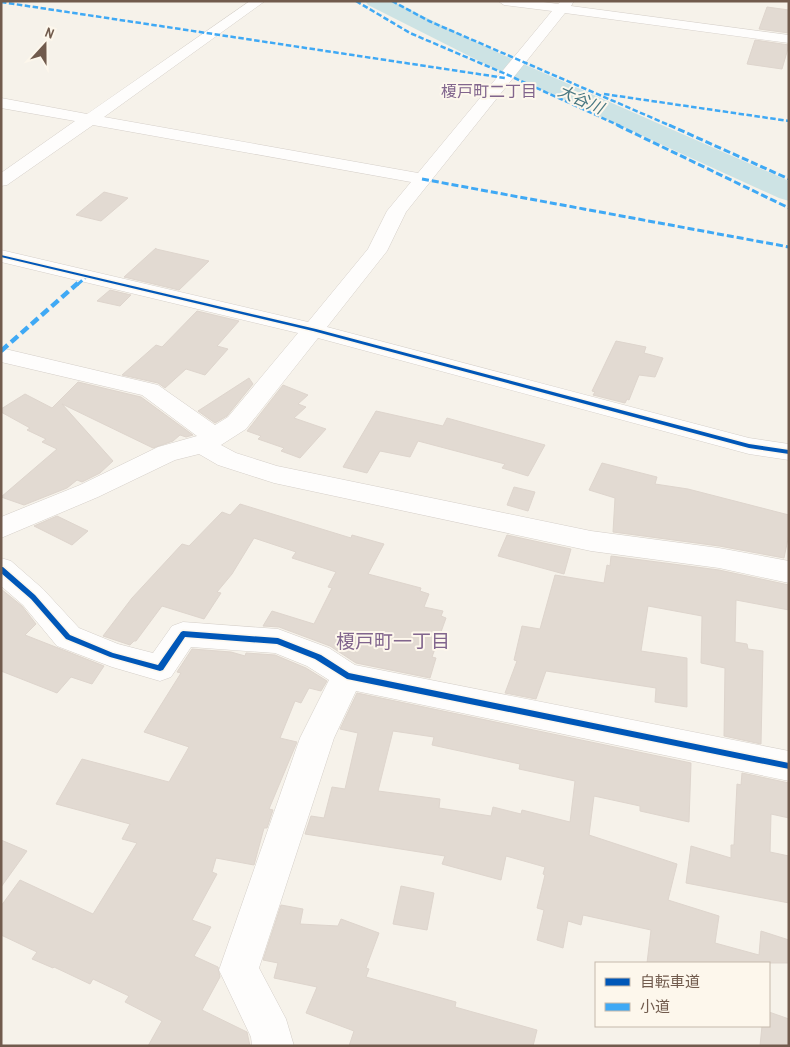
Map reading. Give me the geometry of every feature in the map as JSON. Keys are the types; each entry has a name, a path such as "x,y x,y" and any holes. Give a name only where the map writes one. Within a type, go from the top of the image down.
{"street":[{"path":"1,181 259,1"},
{"path":"504,1 565,5 789,39"},
{"path":"1,528 23,517 89,491 167,453 209,441 237,423 377,252 397,211 422,179 565,5"},
{"path":"1,103 422,179"},
{"path":"1,256 314,330 749,446 789,452"},
{"path":"1,355 150,390 227,458 274,474 591,541 719,558 789,572"},
{"path":"1,569 33,596 68,637 112,654 160,668 184,634 278,641 318,657 347,676 789,766"},
{"path":"273,1046 271,1034 239,970 317,738 347,676"}],"building":[{"path":"767,7 789,10 789,33 759,29"},
{"path":"755,40 789,45 782,69 747,64"},
{"path":"104,192 128,198 101,221 76,215"},
{"path":"156,248 209,261 179,290 124,277"},
{"path":"110,290 131,295 120,306 97,301"},
{"path":"197,311 239,321 217,346 228,349 205,375 186,369 165,388 158,383 122,375 156,345 162,347"},
{"path":"616,341 646,347 644,353 663,358 655,377 639,375 629,400 627,399 625,403 593,395 595,392 592,391"},
{"path":"249,378 253,384 227,416 215,423 198,411"},
{"path":"78,382 141,397 193,435 186,437 180,435 173,441 153,448 62,404 113,461 100,473 82,482 77,480 67,488 24,505 1,497 57,449 42,442 46,439 27,430 30,428 1,412 1,409 25,394 52,408"},
{"path":"283,385 308,395 298,404 306,407 294,418 326,429 300,458 281,451 284,448 258,439 261,436 247,431"},
{"path":"376,411 443,426 447,418 545,445 528,476 502,468 505,464 418,441 410,457 380,451 367,473 343,467"},
{"path":"602,463 657,477 655,484 688,489 789,515 789,534 784,558 719,546 613,532 615,498 589,490"},
{"path":"514,487 535,492 528,511 507,505"},
{"path":"240,504 351,538 352,535 384,544 368,574 421,588 420,591 429,594 424,607 443,611 441,616 446,618 432,657 436,658 430,678 356,663 330,646 279,627 263,626 272,611 314,624 332,588 328,587 336,572 292,558 296,552 254,538 232,574 217,592 221,593 204,619 162,606 136,641 130,645 103,636 132,598 182,544 189,546 222,512 230,515"},
{"path":"57,516 88,531 72,545 34,526"},
{"path":"507,535 571,549 564,574 498,556"},
{"path":"611,556 719,570 789,585 789,610 736,600 735,642 747,644 748,649 763,651 761,744 724,736 725,668 701,663 702,616 648,606 641,651 687,658 687,707 655,702 656,688 546,671 536,699 505,693 517,661 514,660 522,626 540,629 555,575 604,583 607,565 610,566"},
{"path":"1,589 22,606 36,624 25,635 104,666 92,684 71,677 57,693 1,671"},
{"path":"192,649 231,652 245,656 246,653 275,655 306,668 327,681 321,691 309,688 301,703 295,701 280,738 297,742 269,809 273,810 267,828 264,828 254,865 216,858 212,872 217,874 192,920 211,927 194,956 218,967 220,977 202,1010 247,1032 250,1046 148,1046 162,1021 125,1002 129,996 93,979 90,984 32,959 37,952 1,935 1,906 20,880 93,914 137,843 122,839 130,824 56,804 82,759 169,782 189,747 144,732 181,673 177,672"},
{"path":"357,693 691,763 689,822 640,811 640,806 594,796 589,835 677,864 668,900 719,916 715,943 759,955 761,931 789,940 789,963 647,962 651,930 583,915 581,925 568,921 563,948 537,940 544,910 537,908 545,875 543,874 545,867 506,856 501,880 442,864 445,856 305,834 311,816 324,818 332,787 345,789 358,733 340,729","holes":["393,731 434,737 432,745 520,764 519,769 575,781 570,822 522,810 521,814 493,807 491,816 439,808 440,799 378,791"]},
{"path":"742,773 789,783 789,818 771,814 770,852 789,856 789,903 686,883 691,846 731,858 731,845 734,845 737,784 741,785"},
{"path":"1,840 27,851 1,887"},
{"path":"401,886 434,893 427,930 393,924"},
{"path":"281,905 303,909 300,924 338,926 341,919 379,933 366,968 369,969 366,977 456,1002 455,1007 537,1030 533,1046 349,1046 354,1031 306,1013 317,987 274,978 278,963 263,960"},
{"path":"770,1012 789,1019 789,1046 760,1046 762,1027 770,1027"}],"waterway":[{"name":"大谷川","path":"375,1 495,60 789,192"}],"marked path":[{"path":"356,1 373,13 410,33 579,107 789,208"},
{"path":"392,1 429,21 520,59 789,179"},
{"path":"1,2 505,78"},
{"path":"604,94 789,121"},
{"path":"422,179 789,247"},
{"path":"1,351 87,276"}],"cycle path":[{"path":"1,256 314,330 749,446 789,452"},
{"path":"1,569 33,597 68,637 112,655 160,668 183,634 278,641 318,657 347,676 789,766"}],"district":[{"name":"榎戸町二丁目","path":"489,91"},
{"name":"榎戸町一丁目","path":"393,641"}]}
